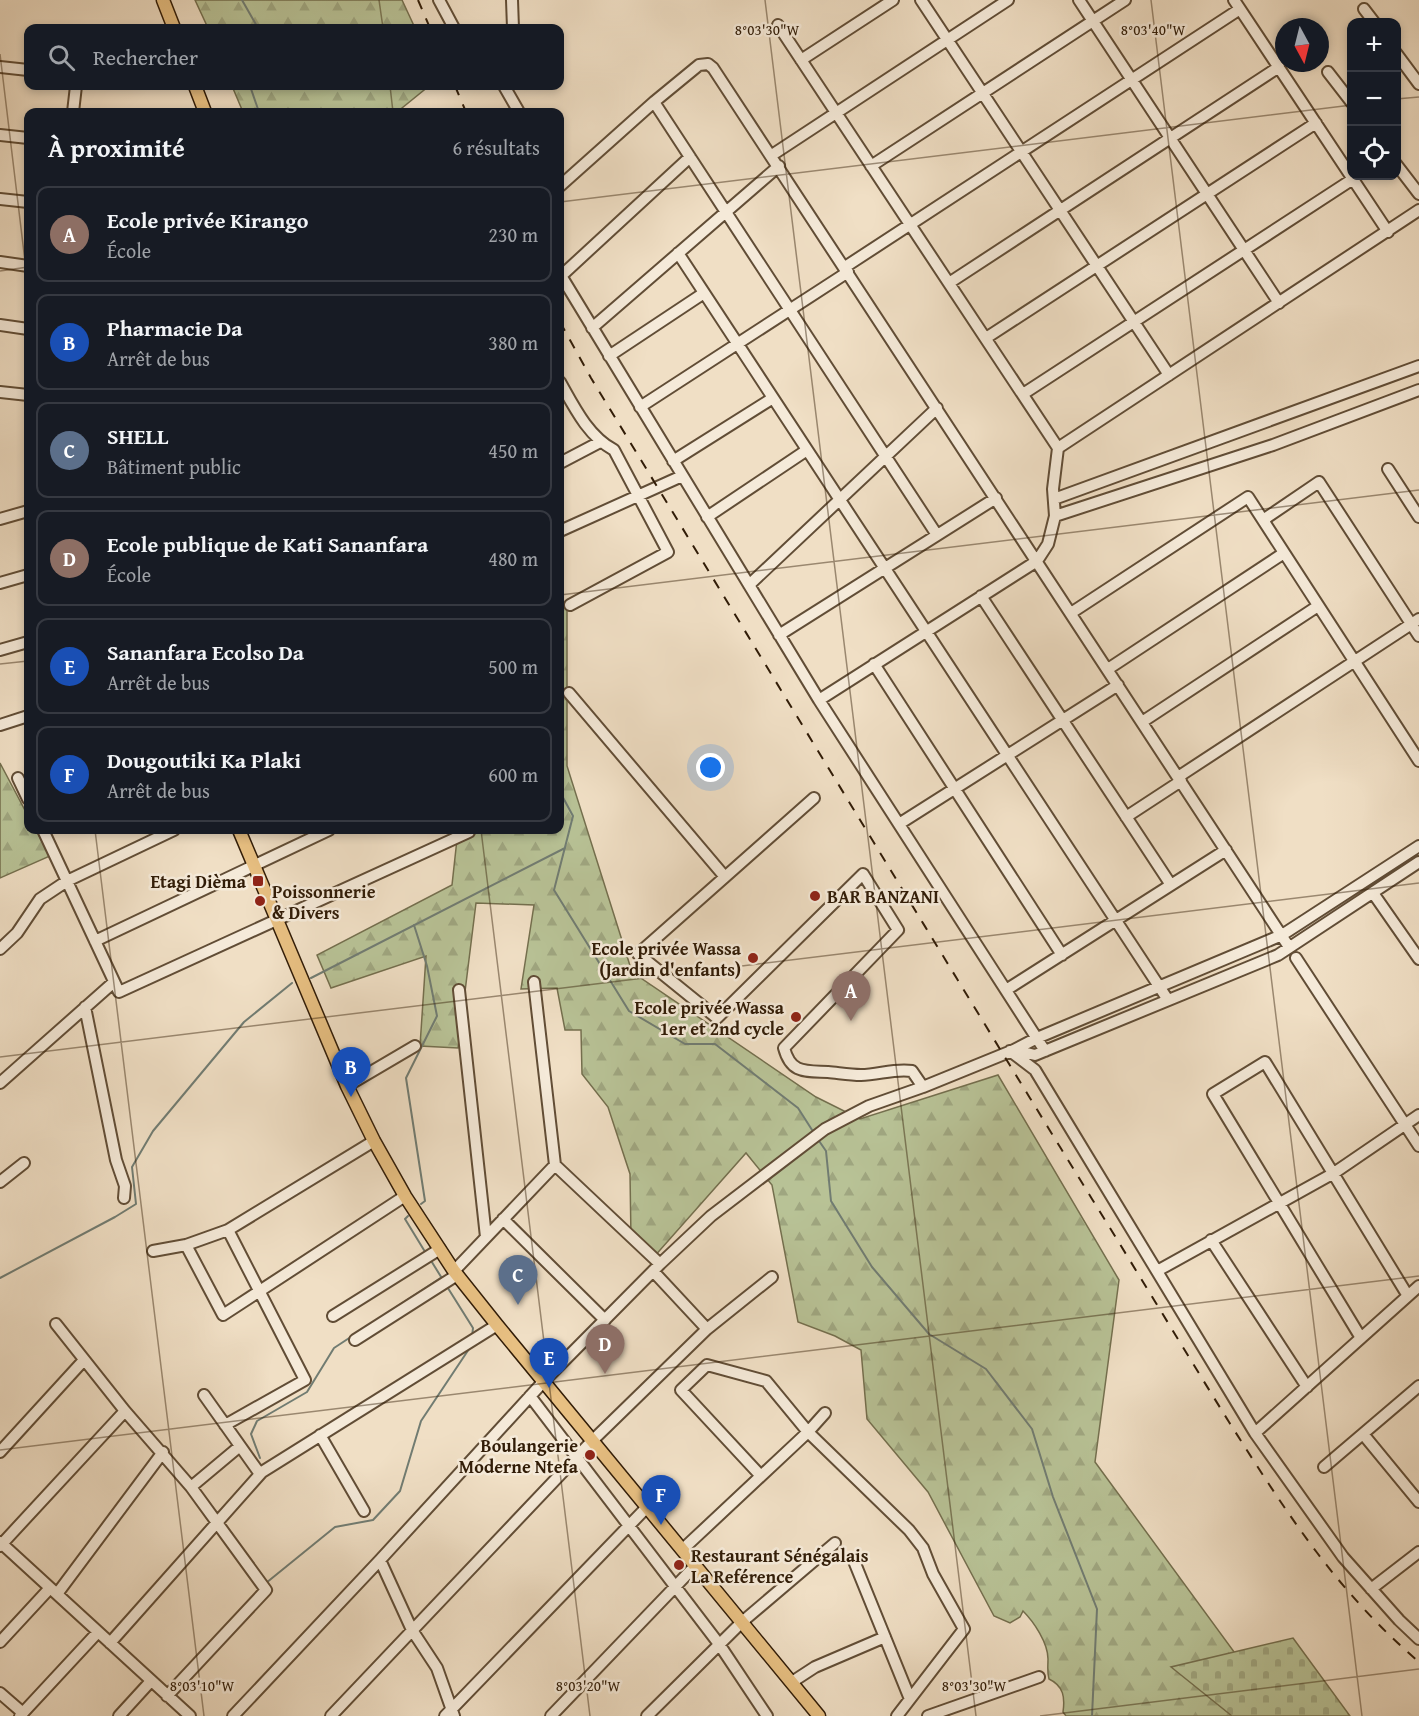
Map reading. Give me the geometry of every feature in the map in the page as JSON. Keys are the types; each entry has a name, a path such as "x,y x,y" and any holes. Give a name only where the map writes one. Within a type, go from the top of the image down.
{"main road":[{"path":"162,0 172,24"},
{"path":"197,90 203,108"},
{"path":"241,834 347,1086 405,1196 456,1273 819,1716"}],"street":[{"path":"439,0 452,24"},
{"path":"512,0 513,24"},
{"path":"801,60 893,0"},
{"path":"921,0 1169,375"},
{"path":"772,155 1008,0"},
{"path":"1079,0 1279,303"},
{"path":"871,166 1125,0"},
{"path":"640,406 789,310 910,225 1132,80 1237,4 1275,61"},
{"path":"1364,9 1371,18"},
{"path":"778,25 1058,448 1053,489 1055,516 1048,544 1037,561 819,700"},
{"path":"1401,60 1419,84"},
{"path":"564,182 699,65 708,64 713,68 847,269 1289,947"},
{"path":"0,66 24,69"},
{"path":"949,283 1275,70"},
{"path":"1282,72 1347,170"},
{"path":"1328,72 1347,97"},
{"path":"73,108 76,90"},
{"path":"506,90 517,108"},
{"path":"654,102 937,535"},
{"path":"986,338 1316,123"},
{"path":"0,135 24,138"},
{"path":"564,271 690,157"},
{"path":"592,328 779,166"},
{"path":"1401,171 1419,194"},
{"path":"1023,394 1351,180"},
{"path":"1354,180 1388,232"},
{"path":"0,199 24,202"},
{"path":"1058,448 1419,210"},
{"path":"678,253 1168,1000"},
{"path":"0,262 24,265"},
{"path":"564,282 819,700 1045,1051"},
{"path":"609,356 704,293"},
{"path":"0,326 24,329"},
{"path":"1054,499 1419,366"},
{"path":"564,389 578,413 600,442 614,450 668,552 570,605"},
{"path":"1055,516 1273,445 1419,390"},
{"path":"0,392 24,395"},
{"path":"673,461 773,398"},
{"path":"749,585 938,408"},
{"path":"564,461 600,442"},
{"path":"707,517 807,450"},
{"path":"1388,469 1419,517"},
{"path":"564,529 682,476"},
{"path":"1263,520 1320,482 1415,622 1419,636"},
{"path":"1071,613 1248,497 1419,762"},
{"path":"779,635 996,498"},
{"path":"0,519 24,512"},
{"path":"1108,669 1284,553"},
{"path":"0,583 24,576"},
{"path":"981,596 1170,885"},
{"path":"1142,722 1318,606"},
{"path":"1126,817 1415,622"},
{"path":"0,650 24,643"},
{"path":"874,664 1062,955"},
{"path":"899,824 1118,685"},
{"path":"568,693 725,877"},
{"path":"0,725 24,717"},
{"path":"18,778 24,791"},
{"path":"814,798 638,954 717,1018 863,874 898,930 784,1048 787,1059 804,1071 862,1075 912,1071 923,1087"},
{"path":"45,834 119,992 465,834"},
{"path":"0,949 17,933 40,899 67,881 166,834"},
{"path":"95,941 320,834"},
{"path":"233,1716 544,1381 656,1268 711,1216 825,1129 869,1106 1012,1051 1037,1038 1282,935 1419,846"},
{"path":"1006,990 1226,850"},
{"path":"1012,1051 1035,1055 1278,955 1419,862"},
{"path":"1372,893 1419,959"},
{"path":"1296,958 1419,1146"},
{"path":"534,981 555,1165 656,1268 706,1329"},
{"path":"0,1083 114,982"},
{"path":"459,990 486,1237"},
{"path":"85,1007 116,1160 124,1186 124,1198"},
{"path":"347,1086 415,1046"},
{"path":"1012,1051 1035,1070 1255,1433 1343,1557 1419,1639"},
{"path":"1361,1338 1213,1094 1265,1062 1408,1296"},
{"path":"1157,1271 1334,1173 1419,1115"},
{"path":"153,1251 186,1245 228,1230 374,1141"},
{"path":"0,1182 24,1163"},
{"path":"355,1340 456,1273 486,1237 555,1165"},
{"path":"186,1245 223,1315 405,1196"},
{"path":"503,1219 605,1320"},
{"path":"225,1425 305,1380 228,1230"},
{"path":"1211,1240 1307,1387"},
{"path":"333,1316 440,1249"},
{"path":"331,1716 593,1440 706,1329 772,1277"},
{"path":"1255,1433 1419,1286"},
{"path":"56,1324 125,1411 191,1487 266,1590 167,1696"},
{"path":"110,1643 260,1474 497,1324"},
{"path":"0,1452 84,1360"},
{"path":"760,1476 681,1390 708,1365 766,1381 808,1432 909,1530 923,1548 933,1574 964,1629 897,1716"},
{"path":"1324,1467 1419,1386"},
{"path":"204,1395 260,1474"},
{"path":"530,1396 719,1644 761,1714"},
{"path":"125,1411 1,1544 190,1716"},
{"path":"683,1549 808,1432 825,1413"},
{"path":"1363,1434 1419,1502"},
{"path":"320,1435 364,1511"},
{"path":"191,1487 240,1446"},
{"path":"0,1642 54,1591 162,1452"},
{"path":"450,1714 648,1506"},
{"path":"646,1716 742,1622 835,1543"},
{"path":"1371,1589 1419,1552"},
{"path":"380,1560 412,1630 437,1668 450,1714"},
{"path":"854,1561 910,1699"},
{"path":"551,1716 696,1565"},
{"path":"0,1693 21,1715 98,1632"},
{"path":"792,1682 815,1667 885,1637"},
{"path":"928,1716 1039,1677"},
{"path":"119,1716 152,1681"}],"green space":[{"path":"195,0 402,0 413,24 206,24"},
{"path":"234,90 424,90 402,108 241,108"},
{"path":"564,603 567,610 567,766 632,972 816,1097 860,1119 998,1075 1119,1280 1095,1462 1281,1716 1066,1716 1063,1712 1064,1702 1061,1689 1049,1679 1047,1653 1036,1627 1023,1611 1020,1617 1010,1623 994,1616 928,1492 867,1419 861,1350 835,1336 798,1322 772,1185 746,1153 653,1258 631,1239 630,1174 608,1107 582,1074 581,1030 565,1030 557,988 521,989 534,905 476,903 458,1048 420,1046 426,956 331,988 317,955 452,885 458,834 564,834"},
{"path":"0,763 24,808 24,834 38,834 50,856 0,878"},
{"path":"1293,1638 1350,1716 1232,1716 1171,1667"}],"waterway":[{"path":"242,0 256,24"},
{"path":"251,90 258,108"},
{"path":"564,799 573,816 554,890 629,1011 685,1044 715,1044 798,1108 814,1133"},
{"path":"311,978 565,848"},
{"path":"414,925 427,966 437,1016 406,1078 425,1201 421,1204"},
{"path":"0,1278 136,1204 132,1167 153,1131 244,1022 292,983"},
{"path":"817,1138 826,1151 831,1201 872,1267 929,1334 986,1369 1032,1429 1053,1497 1097,1609 1092,1716"},
{"path":"408,1216 405,1219 427,1255"},
{"path":"430,1259 443,1280"},
{"path":"260,1458 251,1434 257,1421 307,1392 334,1348 442,1277"},
{"path":"446,1285 473,1328 472,1337"},
{"path":"266,1583 335,1527 373,1520 400,1491 421,1421 471,1346"}],"railway":[{"path":"418,0 428,24"},
{"path":"457,90 464,108"},
{"path":"564,329 591,378 841,789 1250,1455 1293,1519 1338,1579 1363,1608 1419,1662"}],"place":[{"name":"Etagi Dièma","path":"258,881"},
{"name":"BAR BANZANI","path":"815,896"},
{"name":"Poissonnerie & Divers","path":"260,901"},
{"name":"Ecole privée Wassa (Jardin d'enfants)","path":"753,958"},
{"name":"Ecole privée Wassa 1er et 2nd cycle","path":"796,1017"},
{"name":"Ecole privée Kirango","path":"851,1021"},
{"name":"Pharmacie Da","path":"351,1097"},
{"name":"SHELL","path":"518,1305"},
{"name":"Ecole publique de Kati Sananfara","path":"605,1374"},
{"name":"Sananfara Ecolso Da","path":"549,1388"},
{"name":"Boulangerie Moderne Ntefa","path":"590,1455"},
{"name":"Dougoutiki Ka Plaki","path":"661,1525"},
{"name":"Restaurant Sénégalais La Reférence","path":"679,1565"}]}
